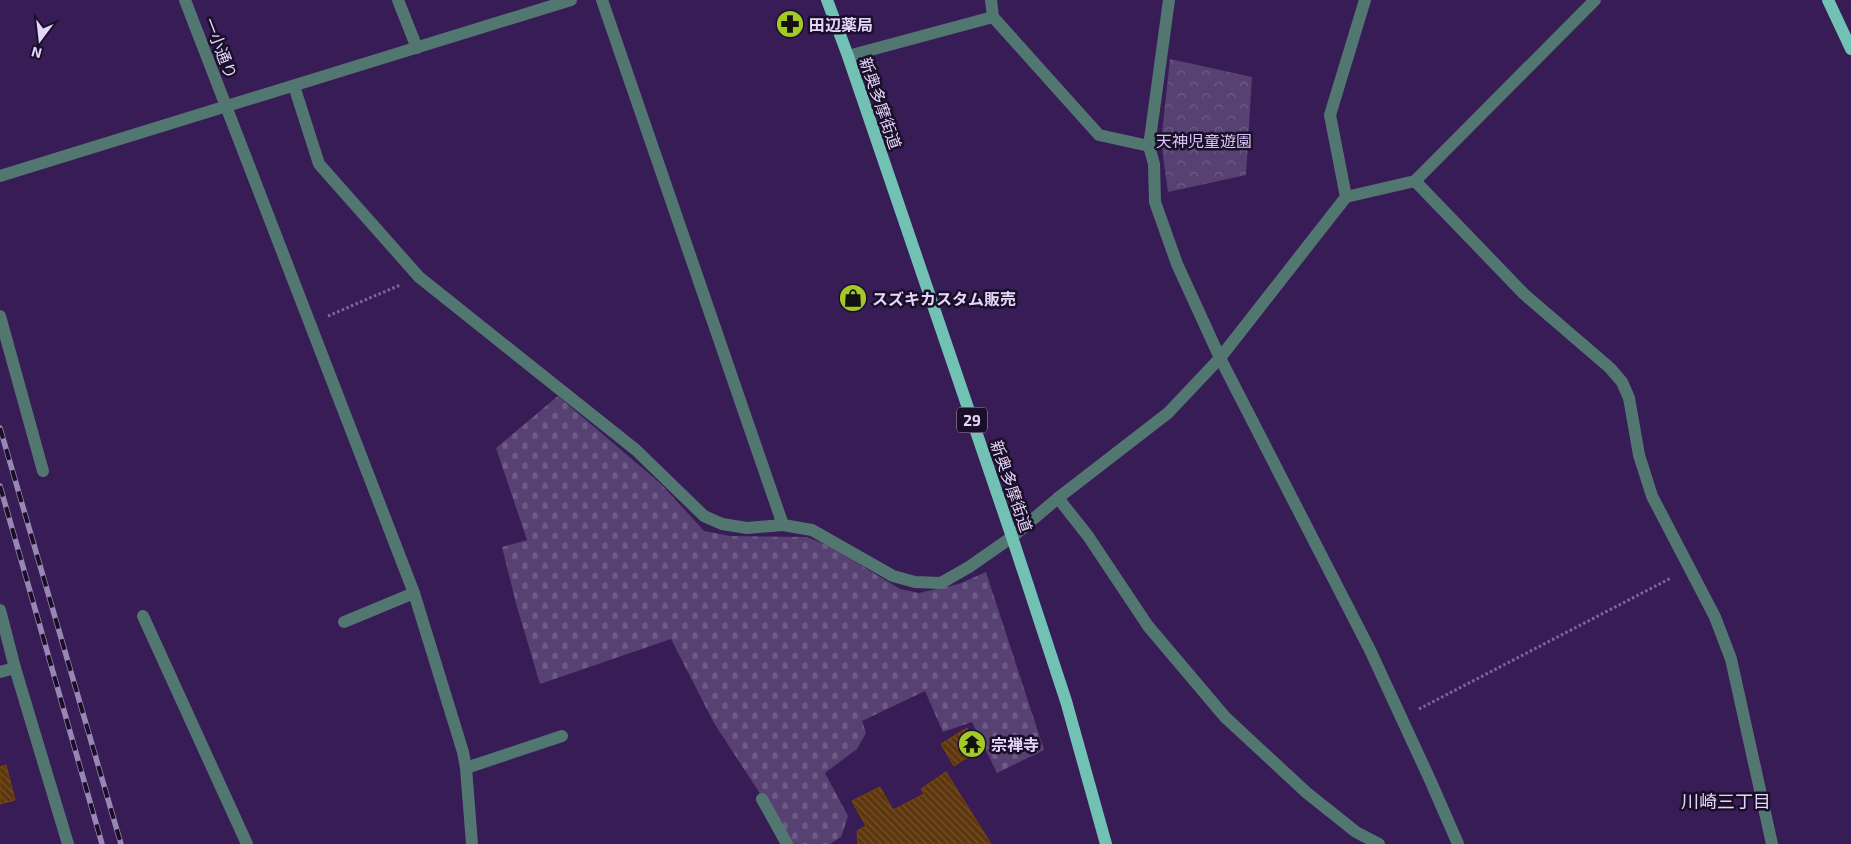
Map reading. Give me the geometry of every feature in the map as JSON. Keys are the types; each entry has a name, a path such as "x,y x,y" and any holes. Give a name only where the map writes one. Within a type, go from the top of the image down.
{"main road":[{"name":"新奥多摩街道","path":"827,0 848,56 1012,537 1066,702 1106,844"},
{"path":"1828,0 1851,49"}],"street":[{"name":"一小通り","path":"185,0 414,593 463,752 472,844"},
{"path":"398,0 417,48"},
{"path":"0,176 571,0"},
{"path":"602,0 783,524"},
{"path":"991,0 993,17 1099,135 1149,146"},
{"path":"1169,0 1149,146 1154,164 1155,202 1177,264 1220,358 1370,650 1458,844"},
{"path":"1346,198 1330,115 1365,0"},
{"path":"294,86 319,164 419,277 636,450 704,516 722,524 747,528 783,524 812,530 893,576 914,582 941,584 1012,537 1058,498 1168,413 1220,358 1346,198 1415,181 1595,0"},
{"path":"848,56 993,17"},
{"path":"1415,181 1524,294 1610,368 1622,382 1629,398 1645,480 1715,617 1731,659 1772,844"},
{"path":"0,316 43,471"},
{"path":"1058,498 1088,536 1148,626 1226,718 1308,793 1356,832 1379,844"},
{"path":"344,622 414,593"},
{"path":"0,610 15,668 68,844"},
{"path":"143,616 248,844"},
{"path":"0,672 15,668"},
{"path":"466,768 562,736"},
{"path":"762,799 787,844"}],"path":[{"path":"310,324 419,277"},
{"path":"1401,718 1689,568"}],"green space":[{"name":"天神児童遊園","path":"1170,59 1252,77 1246,175 1168,192 1161,142"},
{"path":"558,396 661,484 704,531 730,536 807,537 829,546 900,589 919,593 959,584 986,572 1044,750 997,773 972,722 943,732 925,691 862,721 866,733 857,749 825,773 848,816 841,837 830,844 790,844 770,809 714,723 671,639 540,684 517,607 502,547 527,540 496,448"}],"building":[{"path":"967,728 979,750 954,766 941,744"},
{"path":"6,765 15,800 0,804 0,767"},
{"path":"946,772 991,844 858,844 857,831 866,826 852,801 880,787 893,810 924,794 921,789"}],"railway":[{"path":"0,428 121,844"},
{"path":"0,486 102,844"}],"place":[{"name":"田辺薬局","path":"790,24"},
{"name":"スズキカスタム販売","path":"853,298"},
{"name":"宗禅寺","path":"972,744"}],"district":[{"name":"川崎三丁目","path":"1726,801"}]}
